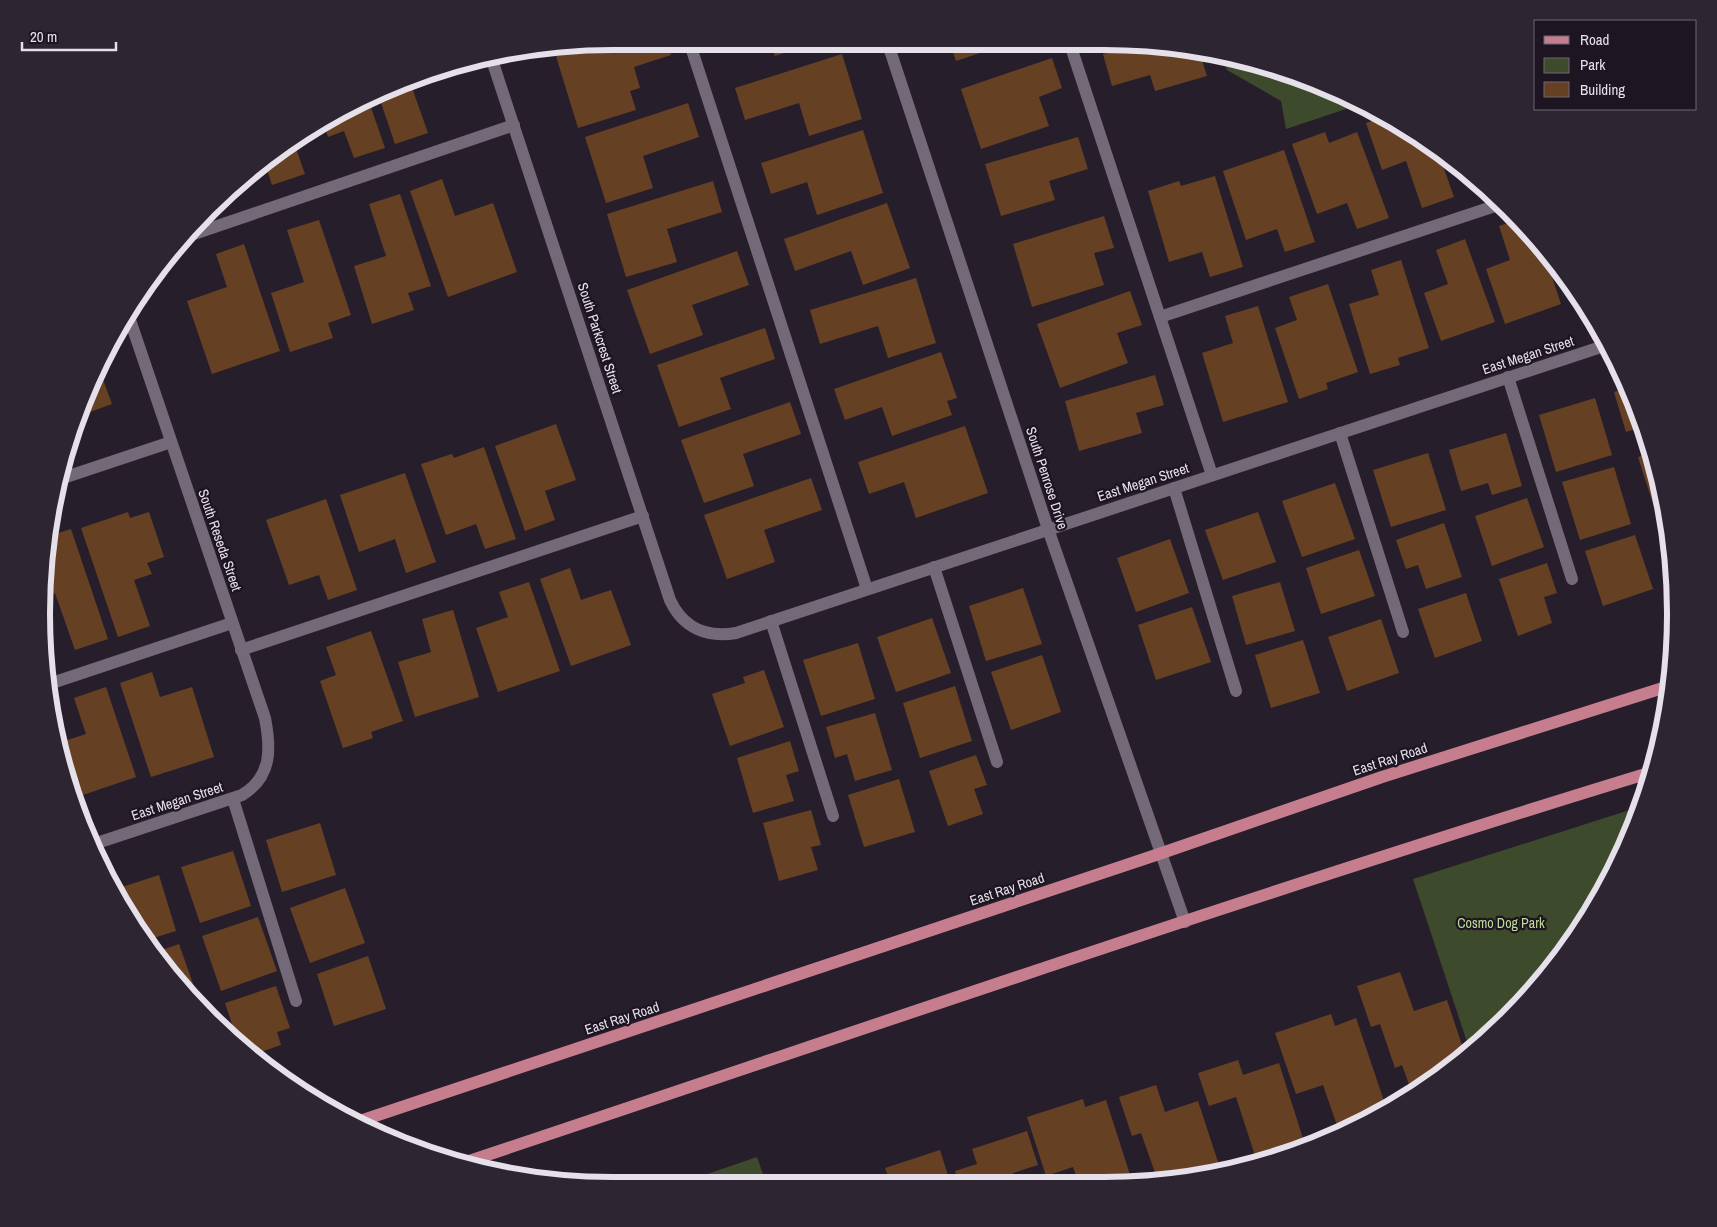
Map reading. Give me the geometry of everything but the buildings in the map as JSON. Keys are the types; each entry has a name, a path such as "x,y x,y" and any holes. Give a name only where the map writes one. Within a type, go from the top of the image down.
{"main road":[{"name":"East Ray Road","path":"365,1119 1162,853 1382,777 1662,688"},
{"path":"474,1159 1501,818 1643,775"}],"street":[{"path":"692,50 868,589"},
{"name":"South Penrose Drive","path":"890,50 1048,529 1185,922"},
{"path":"1072,50 1212,475"},
{"name":"South Parkcrest Street","path":"493,63 670,600 676,611 689,624"},
{"path":"199,232 514,125"},
{"path":"1160,317 1493,207"},
{"name":"South Reseda Street","path":"131,323 265,718 270,741 270,752 264,774"},
{"name":"East Megan Street","path":"689,624 705,633 723,635 771,621 1600,347"},
{"path":"1508,378 1572,580"},
{"path":"1340,433 1402,632"},
{"path":"67,477 171,442"},
{"path":"1174,488 1236,691"},
{"path":"241,650 643,516"},
{"path":"934,567 997,762"},
{"path":"771,621 833,816"},
{"path":"54,682 232,623"},
{"name":"East Megan Street","path":"99,842 233,799 253,787 264,774"},
{"path":"233,799 296,1001"}],"green space":[{"path":"1225,64 1249,69 1285,80 1351,107 1286,129 1281,101 1227,70"},
{"name":"Cosmo Dog Park","path":"1631,809 1609,863 1592,895 1551,957 1502,1012 1467,1043 1413,879"},
{"path":"757,1157 764,1177 698,1177"}]}
